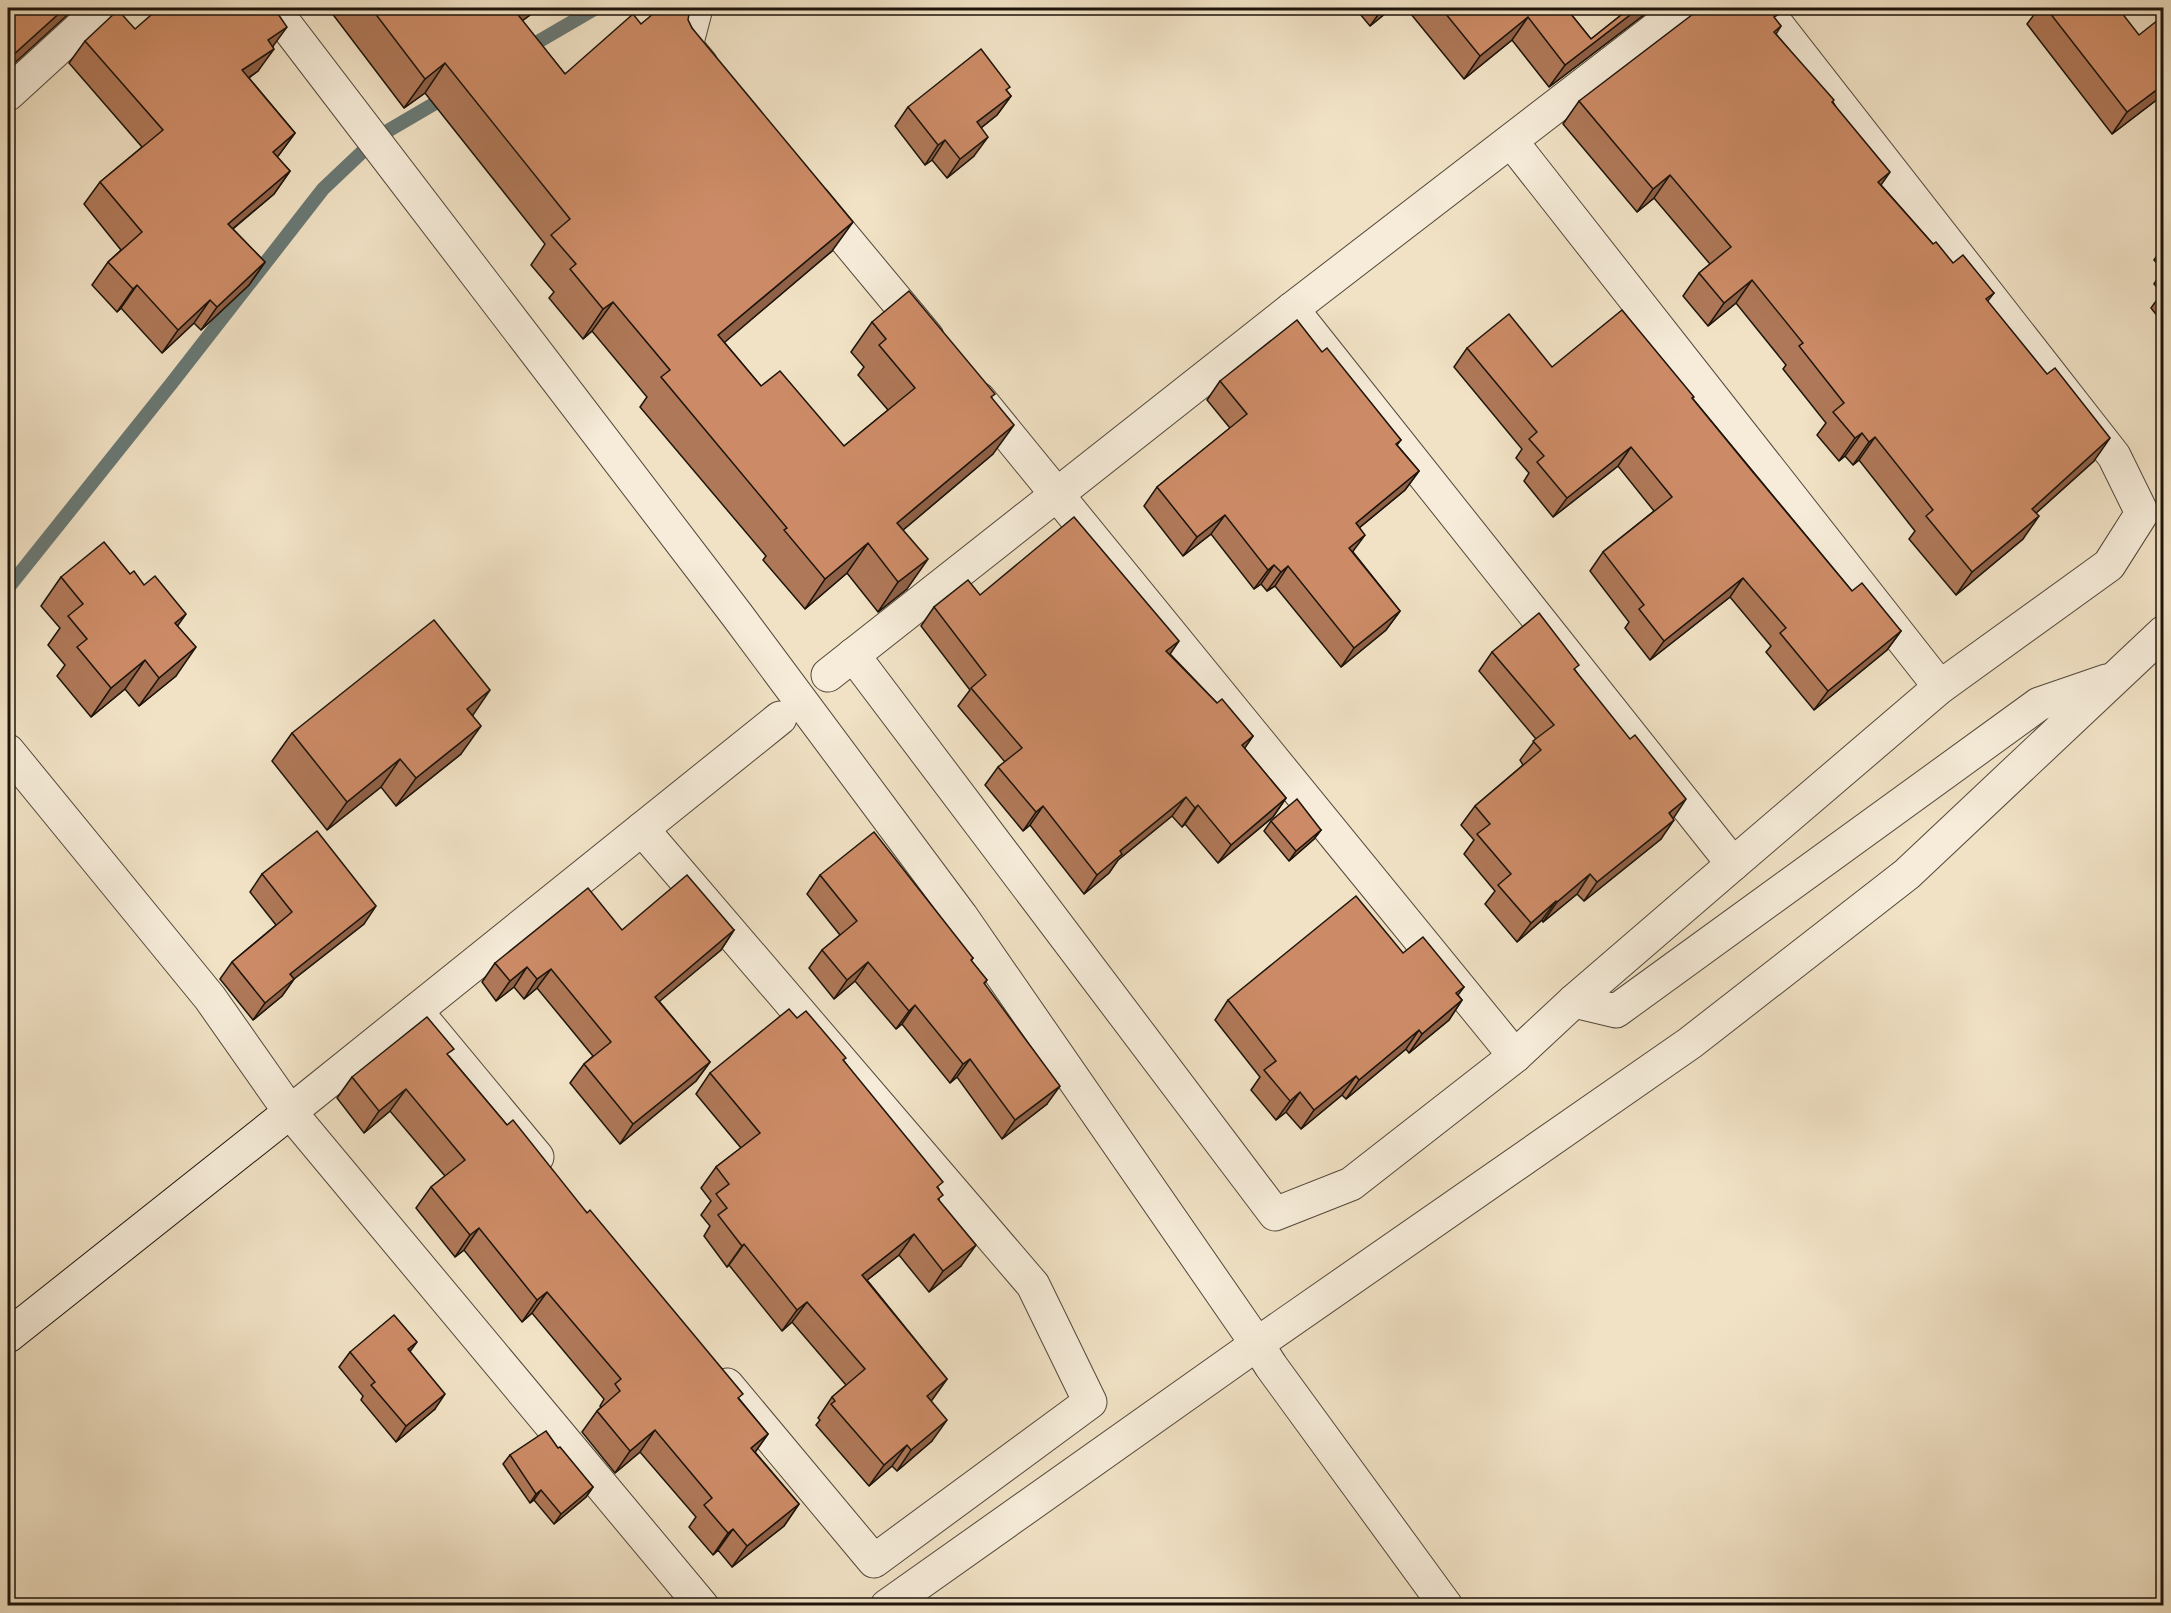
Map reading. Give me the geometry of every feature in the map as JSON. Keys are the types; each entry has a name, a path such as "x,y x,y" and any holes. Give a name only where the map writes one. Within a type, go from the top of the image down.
{"street":[{"path":"8,94 102,8"},
{"path":"273,8 737,615 962,916 1264,1355 1446,1605"},
{"path":"696,8 686,46 716,82"},
{"path":"1683,8 1292,309 840,665 1275,1214 1351,1184 1515,1056 1574,1001 1940,687 2109,565 2142,513 2114,456 1764,8"},
{"path":"1511,141 1940,687"},
{"path":"792,174 1058,495 1515,1056"},
{"path":"1292,309 1733,864"},
{"path":"887,1605 1264,1355 1709,1028 1907,874 2163,632"},
{"path":"1574,1001 1616,1011 2039,704 2116,677"},
{"path":"8,1336 780,718"},
{"path":"8,751 210,998 290,1112 702,1605"},
{"path":"642,829 1034,1285 1090,1402 874,1561 706,1360"},
{"path":"416,1011 553,1176"}],"building":[{"path":"8,8 65,8 12,56 8,65"},
{"path":"159,8 274,8 287,27 268,40 274,49 242,70 295,133 273,152 290,171 228,224 265,262 217,307 210,300 178,330 137,285 133,289 108,262 142,232 100,182 163,130 85,41 118,10 135,29"},
{"path":"371,8 520,8 515,11 565,74 633,14 641,24 660,8 690,8 688,20 692,28 853,222 718,335 761,386 780,371 844,446 915,388 879,345 886,339 872,322 909,291 995,394 991,397 1014,425 897,523 928,559 898,582 868,543 825,579 784,530 787,528 661,377 670,370 613,302 603,309 570,269 576,264 551,235 570,219 445,63 425,79"},
{"path":"1441,8 1566,8 1591,39 1630,8 1639,8 1565,65 1528,17 1480,56"},
{"path":"1701,8 1773,8 1779,14 1774,17 1781,26 1774,32 1834,100 1832,102 1890,172 1878,182 1953,263 1963,255 1994,293 1986,299 2047,374 2055,368 2110,438 2032,509 2039,516 1972,572 1926,516 1933,510 1875,437 1869,442 1862,433 1855,438 1833,412 1844,403 1799,346 1803,343 1752,280 1724,303 1699,273 1731,247 1670,175 1653,189 1579,101"},
{"path":"2046,8 2118,8 2139,35 2163,16 2163,85 2127,112"},
{"path":"981,49 1010,87 1006,90 1011,96 977,122 988,137 960,159 945,140 938,145 908,107"},
{"path":"1622,310 1852,591 1862,583 1901,631 1828,691 1780,633 1786,628 1743,578 1664,641 1639,609 1644,605 1603,552 1672,497 1631,447 1567,498 1537,462 1544,456 1529,439 1537,432 1467,348 1509,314 1552,367"},
{"path":"1297,320 1322,352 1327,348 1401,440 1396,444 1419,471 1356,523 1365,535 1349,548 1400,611 1354,648 1288,566 1281,572 1274,565 1268,570 1225,515 1197,537 1157,487 1247,414 1220,381"},
{"path":"1074,517 1179,641 1166,651 1217,703 1222,699 1253,736 1242,745 1286,798 1231,845 1198,805 1195,808 1186,797 1120,851 1122,854 1097,875 1043,806 1036,812 998,767 1022,748 971,688 986,675 934,607 968,580 980,595"},
{"path":"104,542 130,574 134,571 144,585 155,576 186,614 175,623 196,647 159,678 145,660 111,688 77,647 87,639 68,616 83,604 61,577"},
{"path":"1539,613 1579,665 1574,669 1630,739 1635,735 1686,799 1669,813 1674,820 1597,882 1590,874 1531,923 1498,885 1511,874 1477,834 1490,824 1475,806 1541,750 1533,741 1554,725 1492,652"},
{"path":"434,620 490,690 467,709 481,726 416,778 400,759 347,802 292,733"},
{"path":"1297,799 1321,830 1296,851 1271,821"},
{"path":"317,831 376,906 290,974 294,979 265,1003 232,962 292,912 262,874"},
{"path":"874,832 973,958 971,960 987,980 984,983 1060,1086 1015,1120 970,1059 963,1064 915,1005 909,1011 868,962 847,980 822,950 857,921 820,875"},
{"path":"687,875 734,930 655,997 710,1062 633,1124 584,1064 611,1042 551,969 537,979 527,967 510,981 495,963 588,888 622,930"},
{"path":"1356,896 1403,953 1423,937 1464,987 1456,993 1462,1000 1422,1034 1419,1030 1359,1080 1356,1076 1314,1110 1300,1092 1290,1101 1264,1070 1276,1061 1228,1000"},
{"path":"789,1009 797,1018 806,1011 846,1058 843,1060 943,1182 937,1187 943,1195 938,1199 976,1245 943,1271 914,1234 862,1275 947,1379 927,1396 947,1420 911,1450 907,1445 884,1465 831,1404 835,1401 832,1397 865,1369 807,1302 797,1310 718,1215 727,1208 716,1194 729,1184 716,1167 760,1133 710,1073"},
{"path":"427,1017 454,1049 447,1054 507,1125 513,1120 587,1213 590,1210 743,1394 738,1398 768,1434 751,1448 799,1504 747,1546 733,1529 728,1533 704,1505 712,1498 655,1430 630,1451 597,1411 620,1391 615,1384 621,1379 547,1292 537,1300 479,1228 470,1235 431,1187 465,1160 406,1089 379,1111 352,1077"},
{"path":"394,1315 417,1342 408,1349 445,1394 406,1426 371,1385 375,1382 350,1352"},
{"path":"546,1431 593,1487 561,1514 541,1490 536,1494 510,1455"}],"waterway":[{"path":"524,50 596,8"},
{"path":"8,588 323,189 379,136 449,95"}]}
